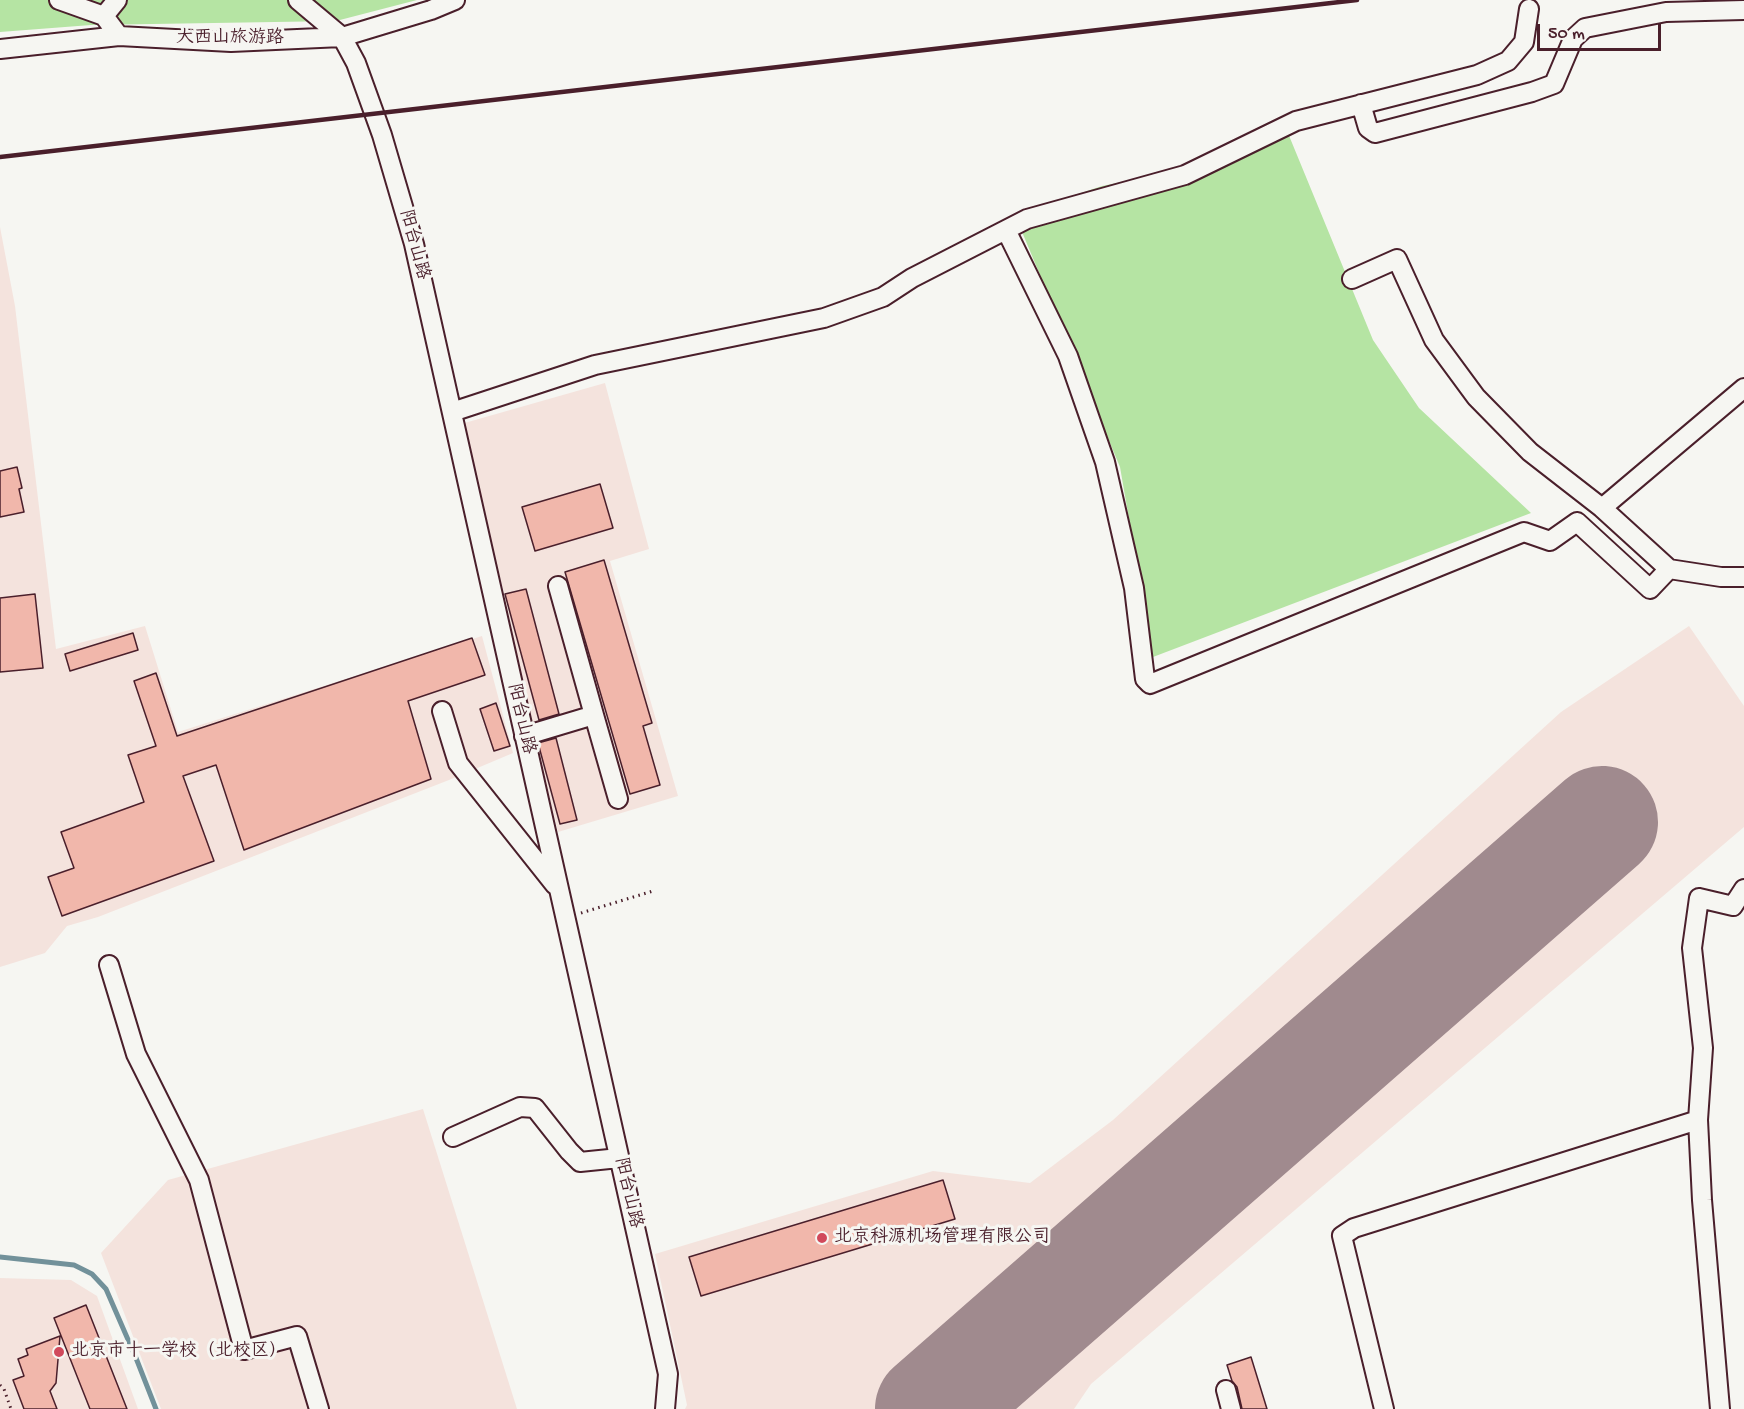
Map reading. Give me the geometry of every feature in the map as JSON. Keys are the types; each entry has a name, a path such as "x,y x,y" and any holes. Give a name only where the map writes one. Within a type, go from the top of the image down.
{"street":[{"path":"59,0 104,16 119,36"},
{"path":"104,16 117,0"},
{"path":"298,0 342,37"},
{"name":"大西山旅游路","path":"0,49 119,36 231,42 342,37 431,10 455,0"},
{"path":"453,412 595,365 824,318 883,297 912,278 1027,219 1185,175 1296,121 1477,75 1508,61 1524,42 1529,9"},
{"path":"1361,104 1368,128 1375,133 1532,92 1554,84 1573,39 1585,28 1666,12 1744,9"},
{"name":"阳台山路","path":"342,37 356,63 382,135 411,233 668,1374 665,1409"},
{"path":"1006,230 1068,356 1105,462 1134,588 1145,679 1150,684 1524,532 1550,541 1577,522 1650,590 1669,569"},
{"path":"1352,279 1397,259 1434,340 1476,397 1530,452 1602,508 1669,569 1721,577 1744,577"},
{"path":"1602,508 1744,388"},
{"path":"558,586 618,800"},
{"path":"442,711 458,763 558,889"},
{"path":"524,736 594,715"},
{"path":"1720,1409 1702,1200 1698,1120 1703,1048 1692,948 1699,898 1732,906 1744,889"},
{"path":"109,965 136,1054 200,1180 244,1350 297,1336 319,1409"},
{"path":"453,1137 520,1107 535,1108 580,1162 619,1158"},
{"path":"1384,1409 1342,1236 1354,1228 1698,1120"},
{"path":"1226,1390 1231,1409"}],"path":[{"path":"565,918 654,891"},
{"path":"0,1385 11,1409"}],"shaded area":[{"path":"0,227 15,306 56,649 145,626 178,732 482,636 513,753 98,917 67,926 45,953 0,967"},
{"path":"605,383 649,549 610,561 678,796 558,832 532,727 504,593 461,424"},
{"path":"1689,626 1744,706 1744,827 1091,1384 1074,1409 685,1409 687,1405 655,1254 933,1171 1030,1183 1113,1120 1561,712"},
{"path":"423,1109 517,1409 161,1409 101,1253 168,1180"},
{"name":"北京市十一学校（北校区）","path":"0,1278 71,1280 97,1296 138,1409 0,1409"}],"green space":[{"path":"0,0 417,0 336,21 91,25 0,32"},
{"path":"1283,121 1373,340 1419,408 1531,513 1153,657 1120,467 1015,215 1102,186 1186,169"}],"building":[{"path":"17,467 24,512 0,517 0,471"},
{"path":"600,484 613,528 535,551 522,507"},
{"path":"604,560 652,723 643,726 660,785 630,794 565,572"},
{"path":"526,589 559,714 539,720 505,594"},
{"path":"35,594 43,668 0,672 0,598"},
{"path":"133,633 138,650 70,671 65,654"},
{"path":"472,638 485,675 408,701 431,779 244,850 216,765 183,776 214,861 62,916 48,877 74,868 61,832 144,802 128,755 156,746 134,681 156,673 177,736"},
{"path":"496,703 510,746 494,751 480,709"},
{"path":"556,738 577,820 560,824 538,743"},
{"name":"北京科源机场管理有限公司","path":"943,1180 955,1219 701,1296 689,1257"},
{"path":"86,1305 127,1409 90,1409 54,1318"},
{"path":"60,1336 56,1383 50,1391 57,1409 24,1409 13,1380 24,1376 18,1359 28,1355 26,1349"},
{"path":"1251,1357 1267,1409 1242,1409 1237,1387 1232,1381 1227,1365"}],"waterway":[{"path":"0,1257 74,1265 92,1274 106,1289 156,1409"}],"runway":[{"path":"931,1409 1602,822"}],"railway":[{"path":"0,157 1357,0"}],"place":[{"name":"北京科源机场管理有限公司","path":"822,1238"},
{"name":"北京市十一学校（北校区）","path":"59,1352"}]}
